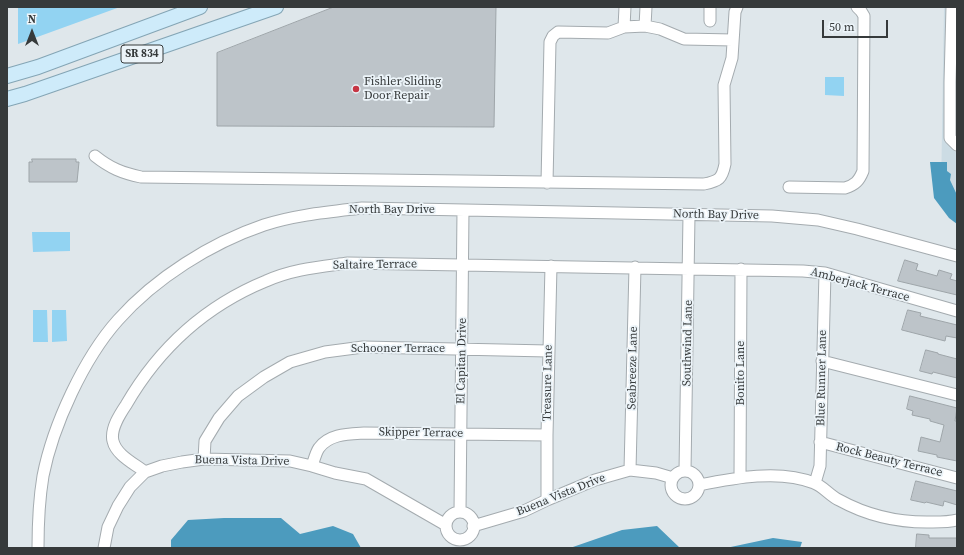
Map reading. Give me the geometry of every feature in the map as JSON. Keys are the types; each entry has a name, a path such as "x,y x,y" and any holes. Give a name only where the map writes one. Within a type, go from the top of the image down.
{"main road":[{"name":"SR 834","path":"7,76 38,67 200,7"},
{"name":"SR 834","path":"7,99 276,7"}],"street":[{"path":"624,27 625,7"},
{"path":"645,26 646,7"},
{"path":"710,7 710,21"},
{"path":"95,156 109,167 141,177 704,184 719,179 723,175 725,164 724,85 732,58 737,7"},
{"path":"789,187 845,188 854,185 859,180 863,171 864,16 857,7"},
{"path":"952,7 954,36 954,82 950,138 957,145"},
{"path":"547,183 550,42 553,36 558,32 608,33 624,27 645,26 660,29 684,39 733,40"},
{"name":"North Bay Drive","path":"38,548 38,519 44,475 59,422 76,383 96,350 118,319 148,291 182,265 218,244 264,225 309,214 362,208 772,216 818,220 957,256"},
{"name":"El Capitan Drive","path":"460,512 460,434 463,349 463,210"},
{"name":"Southwind Lane","path":"685,471 689,215"},
{"name":"North Bay Drive","path":"940,251 957,252"},
{"name":"Saltaire Terrace","path":"145,472 118,451 113,441 113,430 139,382 160,356 182,333 206,313 234,296 266,280 300,269 348,263 689,268"},
{"name":"Treasure Lane","path":"547,500 546,435 551,266"},
{"name":"Seabreeze Lane","path":"630,470 636,267"},
{"name":"Amberjack Terrace","path":"689,268 803,270 825,273 957,311"},
{"name":"Bonito Lane","path":"740,477 741,269"},
{"name":"Blue Runner Lane","path":"815,483 820,466 825,273"},
{"name":"Schooner Terrace","path":"204,459 205,441 219,418 238,396 264,377 290,362 324,352 363,347 548,350"},
{"path":"822,361 957,395"},
{"name":"Skipper Terrace","path":"312,466 319,448 330,438 344,435 364,433 546,435"},
{"name":"Rock Beauty Terrace","path":"820,442 957,478"},
{"name":"Buena Vista Drive","path":"145,472 162,466 204,459 290,461 312,466 335,474 366,479 446,525"},
{"name":"Buena Vista Drive","path":"473,526 524,511 595,480 630,470 673,478"},
{"path":"685,471 696,477 699,485 696,493 689,498 676,495 672,487 673,478 678,473 685,471"},
{"path":"104,548 108,527 118,506 130,487 145,472"},
{"path":"699,485 740,477 786,476 815,483 837,500 867,513 902,521 951,522 957,520"},
{"path":"460,512 471,518 473,530 468,537 459,540 448,534 446,525 447,521 452,515 460,512"}],"shaded area":[{"path":"18,7 120,7 18,44"},
{"path":"944,7 957,7 957,193 941,193"},
{"path":"825,77 844,77 844,96 825,95"},
{"path":"930,162 947,162 947,171 951,174 950,180 957,195 957,224 949,218 934,198"},
{"path":"32,232 70,232 70,251 33,252"},
{"path":"33,310 47,310 48,342 33,342"},
{"path":"52,310 66,310 67,341 52,342"},
{"path":"224,518 281,518 300,534 333,526 353,534 361,548 171,548 171,540 188,520"},
{"path":"657,526 680,548 570,548 622,530"},
{"path":"773,538 802,542 800,548 726,548"}],"building":[{"name":"Fishler Sliding Door Repair","path":"334,7 496,7 494,127 217,126 217,53"},
{"path":"32,159 76,159 76,162 79,162 77,182 29,182 29,162 32,162"},
{"path":"905,260 918,264 916,270 937,276 939,270 952,274 950,279 957,281 957,295 898,281"},
{"path":"908,310 921,313 920,316 957,325 957,338 946,336 945,341 902,330"},
{"path":"926,350 957,359 957,378 933,372 932,374 920,371"},
{"path":"910,396 957,408 955,421 957,421 957,461 918,451 921,437 940,442 944,425 930,421 930,419 912,415 913,411 907,409"},
{"path":"916,481 957,491 957,505 944,501 943,506 911,500"},
{"path":"917,534 929,535 929,538 957,538 957,548 916,548"}],"place":[{"name":"Fishler Sliding Door Repair","path":"356,89"}]}
